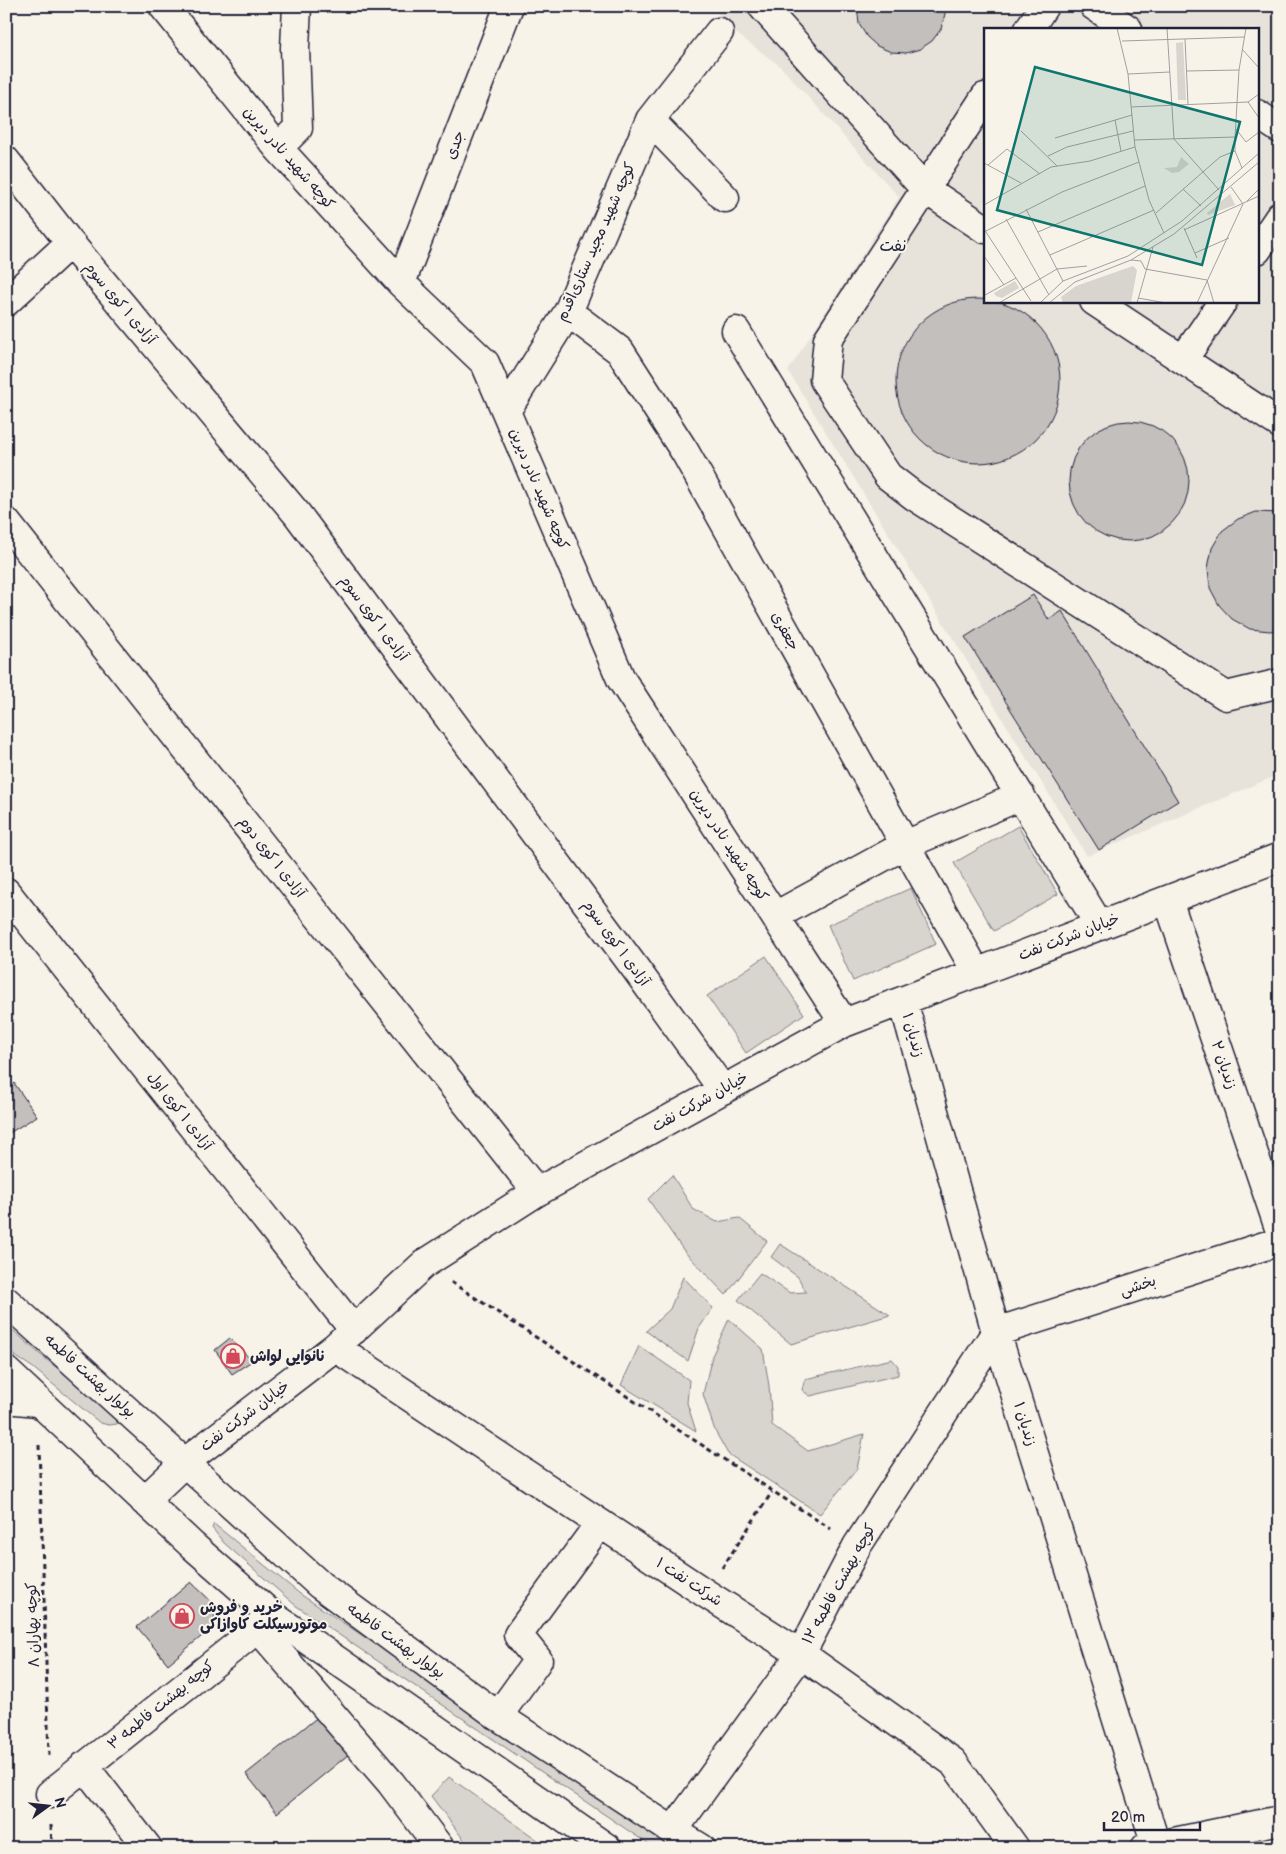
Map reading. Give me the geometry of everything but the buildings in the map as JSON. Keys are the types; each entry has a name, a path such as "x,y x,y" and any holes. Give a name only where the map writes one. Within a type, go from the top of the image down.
{"street":[{"name":"کوچه شهید نادر دیرین","path":"163,6 278,148 401,283 484,363 621,679 844,1023"},
{"path":"278,148 298,128 295,48 297,6"},
{"name":"جدی","path":"401,283 509,6"},
{"path":"762,6 925,189 984,228"},
{"path":"1030,28 1044,6"},
{"path":"1094,6 1127,28"},
{"name":"کوچه شهید مجید ستاری‌اقدم","path":"506,411 568,312 650,120 719,32"},
{"path":"984,99 828,339 824,380 888,476 914,496 1226,696 1280,683"},
{"path":"1258,115 1280,128"},
{"path":"650,120 725,198"},
{"name":"آزادی ۱ کوی سوم","path":"6,161 70,243 297,514 635,968 723,1090"},
{"path":"1258,249 1280,216"},
{"path":"6,302 70,243"},
{"path":"1096,302 1280,424"},
{"path":"1183,360 1222,302"},
{"name":"جعفری","path":"568,312 620,351 685,452 977,972"},
{"path":"736,331 1100,926"},
{"name":"آزادی ۱ کوی دوم","path":"6,522 537,1192"},
{"path":"775,916 905,845 1021,796"},
{"name":"خیابان شرکت نفت","path":"144,1501 185,1462 345,1339 424,1264 537,1192 844,1023 1280,857"},
{"name":"آزادی ۱ کوی اول","path":"6,892 345,1339"},
{"name":"زندیان ۲","path":"1168,900 1280,1231"},
{"name":"زندیان ۱","path":"903,1000 996,1332 1151,1846"},
{"name":"بخشی","path":"996,1332 1280,1240"},
{"name":"بولوار بهشت فاطمه","path":"6,1301 320,1585 498,1716 701,1848"},
{"name":"کوچه بهشت فاطمه ۱۲","path":"673,1831 800,1654 857,1546 996,1332"},
{"name":"شرکت نفت ۱","path":"345,1339 600,1523 800,1654 952,1762 1015,1848"},
{"path":"6,1371 193,1546 265,1622 440,1848"},
{"path":"6,1399 37,1402"},
{"path":"498,1716 538,1660 518,1635 600,1523"},
{"path":"265,1622 607,1848"},
{"name":"کوچه بهشت فاطمه ۳","path":"50,1794 265,1622"},
{"path":"84,1766 148,1848"},
{"path":"1151,1846 1215,1840 1280,1820"}],"path":[{"path":"424,1264 857,1546"},
{"name":"کوچه بهاران ۸","path":"37,1402 52,1848"},
{"path":"705,1593 772,1492"}],"shaded area":[{"path":"713,6 1280,6 1280,774 1087,856 788,371 899,197 780,66 725,25"},
{"path":"1018,826 1058,894 994,931 954,863"},
{"path":"911,888 936,944 853,981 828,925"},
{"path":"766,956 804,1014 746,1053 707,996"},
{"path":"672,1175 693,1209 717,1222 739,1218 767,1241 726,1295 684,1251 648,1199"},
{"path":"780,1244 890,1315 791,1344 738,1300 760,1273 790,1293 806,1292 798,1277 771,1257"},
{"path":"683,1277 713,1308 699,1328 688,1361 646,1331 670,1309"},
{"path":"729,1319 763,1349 769,1386 772,1425 808,1451 864,1434 857,1469 820,1514 728,1454 715,1431 703,1394 712,1356"},
{"path":"6,1324 119,1418 117,1424 100,1423 32,1367 6,1350"},
{"path":"639,1346 689,1380 687,1403 696,1431 621,1385"},
{"path":"892,1359 898,1366 898,1375 810,1396 802,1390 805,1379"},
{"path":"214,1524 300,1594 682,1848 654,1848 295,1605 224,1543 212,1528"},
{"path":"449,1777 549,1848 470,1848 431,1796"}],"place":[{"name":"نانوایی لواش","path":"233,1356"},
{"name":"خرید و فروش موتورسیکلت کاوازاکی","path":"182,1616"}],"district":[{"name":"نفت","path":"893,246"}]}
